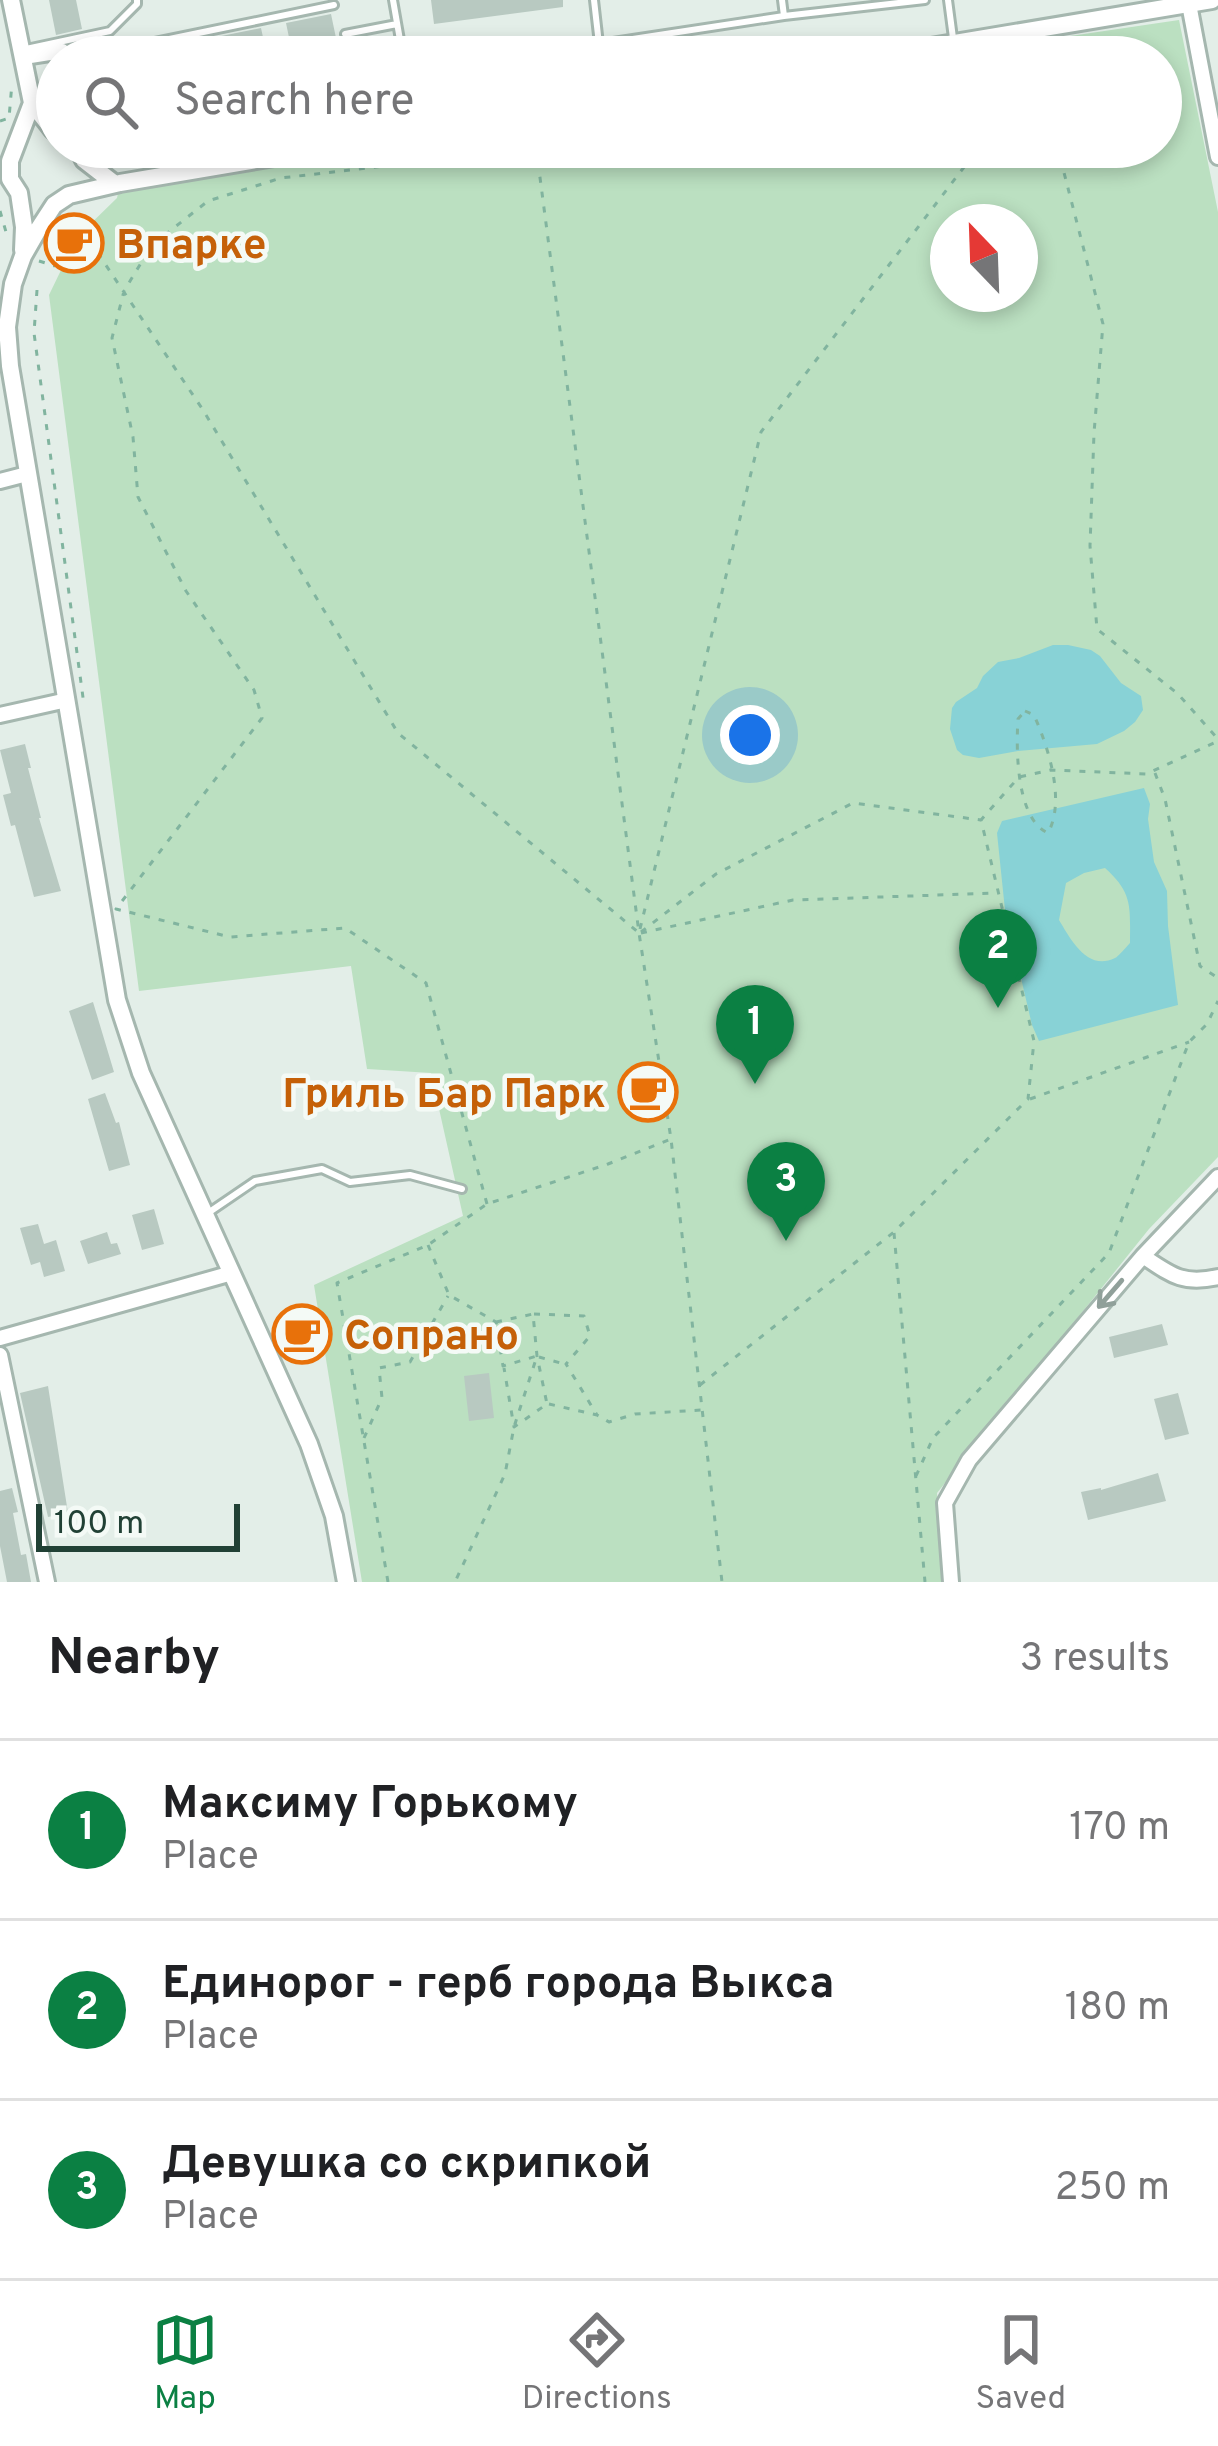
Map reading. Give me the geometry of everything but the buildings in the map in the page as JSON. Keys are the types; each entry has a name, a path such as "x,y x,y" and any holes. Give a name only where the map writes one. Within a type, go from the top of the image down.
{"street":[{"path":"11,0 36,108"},
{"path":"992,36 1212,0"},
{"path":"1189,4 1218,157"},
{"path":"23,54 36,54"},
{"path":"32,103 9,145 10,182 24,227 7,327 10,366 117,1000 141,1073 316,1463 334,1516 346,1582"},
{"path":"22,256 78,181 79,168"},
{"path":"97,168 115,184"},
{"path":"10,182 30,200 62,200 115,184 210,168"},
{"path":"0,481 27,474"},
{"path":"0,715 67,700"},
{"path":"950,1582 945,1503 968,1460 1143,1256 1218,1177"},
{"path":"1143,1256 1172,1276 1195,1282 1218,1277"},
{"path":"0,1337 232,1273"},
{"path":"0,1355 47,1582"}],"lane":[{"path":"91,36 110,31 136,0"},
{"path":"393,0 399,36"},
{"path":"594,0 598,36"},
{"path":"782,0 784,16"},
{"path":"652,36 925,0"},
{"path":"948,0 953,36"},
{"path":"184,36 334,5"},
{"path":"345,34 397,24"},
{"path":"23,54 36,51"},
{"path":"205,1215 255,1181 322,1168 350,1182 410,1175 462,1189"}],"path":[{"path":"116,909 262,718 254,690 186,590 138,497 133,437 112,338 124,291 152,245 208,201 281,178 366,168"},
{"path":"539,168 670,1138 722,1582"},
{"path":"639,933 761,432 963,168"},
{"path":"981,820 1019,777 1051,770 1146,774 1218,740 1178,694 1097,629 1090,546 1103,324 1063,168"},
{"path":"0,211 22,256 55,266"},
{"path":"81,227 203,410 398,734 639,933"},
{"path":"37,290 34,333 86,716"},
{"path":"1025,711 1034,715 1051,770 1055,794 1048,833 1032,820 1019,777 1018,719 1025,711"},
{"path":"1154,770 1165,799 1200,966 1218,978"},
{"path":"639,933 716,874 853,802 981,820"},
{"path":"981,820 1034,1041 1028,1100"},
{"path":"113,888 116,909"},
{"path":"639,933 793,900 998,893"},
{"path":"116,909 230,937 345,928 426,983 487,1204"},
{"path":"916,1476 933,1438 1109,1253 1189,1042 1207,1024 1218,1001"},
{"path":"699,1386 894,1232 1028,1100 1189,1042"},
{"path":"388,1582 337,1283 428,1245 487,1204 670,1138"},
{"path":"894,1232 925,1582"},
{"path":"428,1245 449,1295 496,1322 533,1314 584,1316 590,1336 566,1364"},
{"path":"363,1441 382,1399 379,1368 410,1362 449,1295"},
{"path":"533,1314 547,1403"},
{"path":"496,1322 514,1427"},
{"path":"503,1366 537,1356 566,1364 597,1415"},
{"path":"455,1582 505,1474 514,1427 537,1356"},
{"path":"514,1427 547,1403 609,1422 635,1414 702,1410"}],"green space":[{"path":"1179,20 1218,212 1218,1157 1149,1229 937,1493 942,1582 362,1582 314,1285 463,1216 431,1073 367,1069 351,966 139,991 49,295 77,237 117,198 120,183 212,168 1182,168 1182,36 1070,36"}],"water":[{"path":"1053,645 1091,650 1100,656 1121,683 1141,696 1143,710 1135,722 1097,744 979,758 957,750 950,729 956,702 977,688 998,662"},
{"path":"1144,788 1150,804 1154,862 1167,891 1178,1005 1039,1041 1005,910 997,833 1002,821","holes":["1105,868 1121,885 1130,920 1130,943 1105,961 1081,951 1059,920 1066,883"]}],"place":[{"name":"Впарке","path":"74,243"},
{"name":"Единорог - герб города Выкса","path":"998,1008"},
{"name":"Максиму Горькому","path":"755,1084"},
{"name":"Гриль Бар Парк","path":"648,1092"},
{"name":"Девушка со скрипкой","path":"786,1241"},
{"name":"Сопрано","path":"302,1334"}]}
